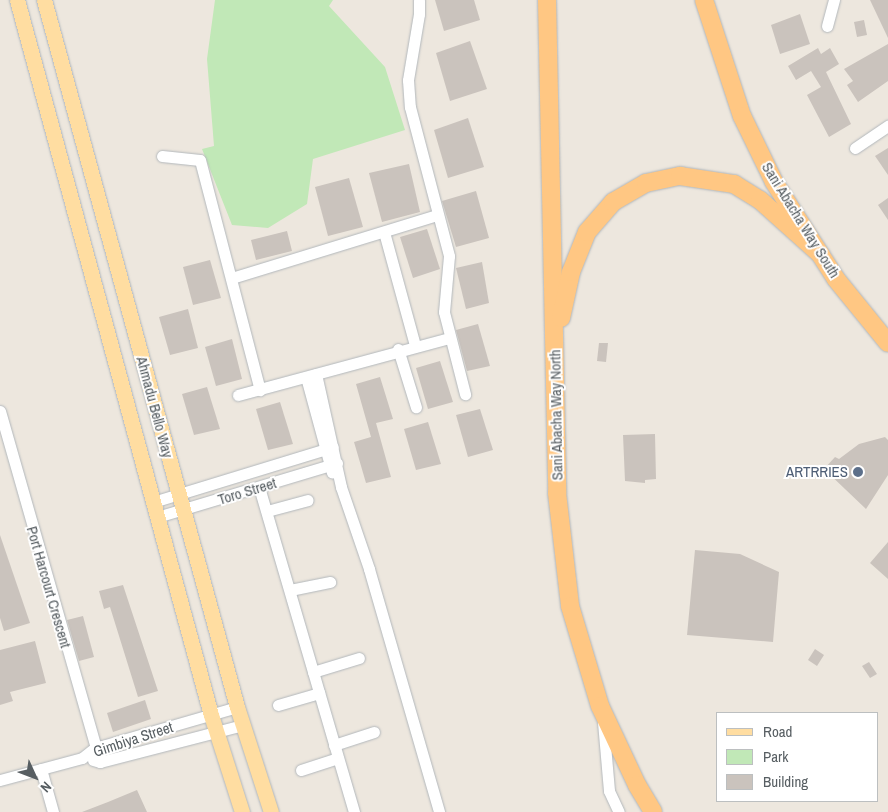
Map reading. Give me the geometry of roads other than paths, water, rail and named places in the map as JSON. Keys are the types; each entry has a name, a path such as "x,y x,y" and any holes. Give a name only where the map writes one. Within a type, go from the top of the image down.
{"highway":[{"name":"Sani Abacha Way North","path":"546,0 557,493 570,606 600,706 636,785 653,812"},
{"name":"Sani Abacha Way South","path":"704,0 742,116 774,182 821,255 888,343"},
{"path":"556,389 561,314 571,272 587,232 613,202 646,183 680,176 734,184 760,200 821,255"}],"main road":[{"name":"Ahmadu Bello Way","path":"17,0 211,715 242,812"},
{"name":"Ahmadu Bello Way","path":"44,0 237,707 271,812"}],"street":[{"path":"419,0 419,14 408,80 409,98 437,215 449,256 444,312 449,338 465,394"},
{"path":"827,26 834,0"},
{"path":"855,148 888,126"},
{"path":"162,156 200,160 260,390"},
{"path":"232,278 437,215"},
{"path":"384,232 415,345"},
{"path":"238,395 398,349 449,338"},
{"path":"398,349 416,407"},
{"path":"311,375 333,465 369,569 439,812"},
{"name":"Port Harcourt Crescent","path":"0,411 100,762"},
{"name":"Toro Street","path":"155,510 178,495 329,449"},
{"name":"Toro Street","path":"155,510 182,510 333,465"},
{"path":"259,487 268,511 337,758 354,812"},
{"path":"268,511 308,500"},
{"path":"290,590 330,582"},
{"path":"313,672 359,658"},
{"path":"278,705 319,693"},
{"path":"600,706 608,791 619,812"},
{"name":"Gimbiya Street","path":"0,780 82,758 95,748 237,707"},
{"path":"82,758 100,762 243,725"},
{"path":"334,745 374,732"},
{"path":"301,770 337,758"},
{"path":"40,769 53,812"}],"place":[{"name":"ARTRRIES","path":"858,472"}]}
